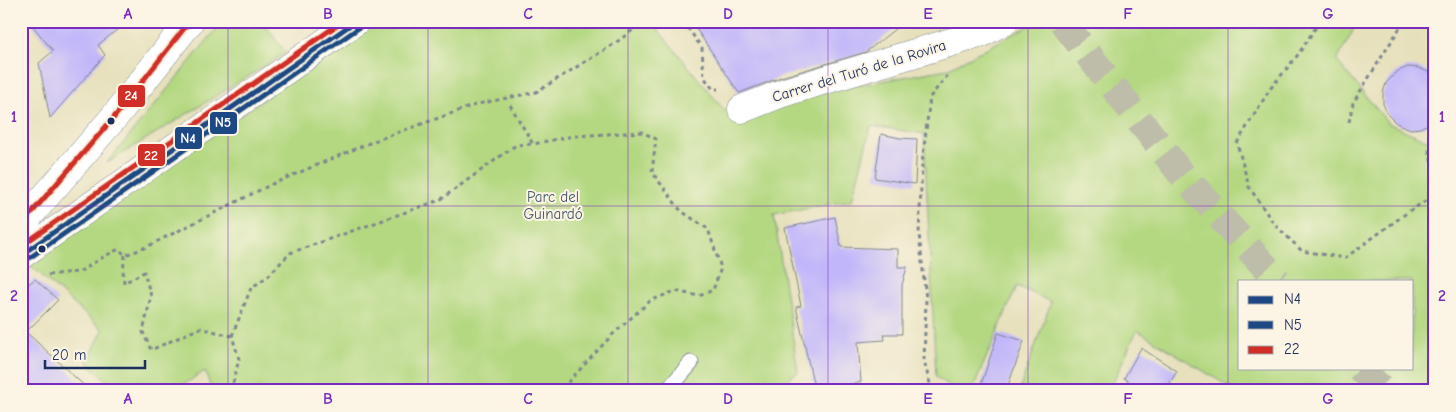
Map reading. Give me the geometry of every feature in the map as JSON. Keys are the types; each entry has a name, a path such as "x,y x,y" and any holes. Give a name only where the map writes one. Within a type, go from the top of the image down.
{"street":[{"path":"21,224 116,115 190,21"},
{"path":"21,256 356,21"},
{"name":"Carrer del Turó de la Rovira","path":"742,110 785,92 982,33 1004,21"}],"lane":[{"path":"667,391 690,363"}],"path":[{"path":"125,255 142,249 272,184 374,141 478,104 536,92 614,44 645,21"},
{"path":"683,21 702,48 704,77 713,89 722,90"},
{"path":"1320,21 1297,56 1270,89 1237,143 1249,187 1274,224 1302,251 1345,258 1408,212 1435,195"},
{"path":"1349,122 1353,103 1404,21"},
{"path":"932,391 924,361 926,299 920,234 922,164 930,97 948,76"},
{"path":"510,105 533,144"},
{"path":"231,391 239,358 232,336 251,288 268,276 290,253 440,200 516,145 533,144 573,136 642,132 656,139 652,172 681,211 708,229 721,268 713,290 699,296 675,291 650,301 612,335 560,391"},
{"path":"1435,144 1429,151 1435,176"},
{"path":"63,272 79,272 119,249 125,255"},
{"path":"125,255 122,270 124,283 144,272 151,296 143,332 151,350 200,328 232,336"}],"green space":[{"path":"223,21 262,21 286,53 107,163"},
{"name":"Parc del Guinardó","path":"373,21 651,21 724,110 947,69 1038,21 1358,21 1337,61 1388,123 1426,140 1435,136 1435,391 1236,391 1137,330 1109,391 1019,391 1051,302 1017,286 972,391 959,391 936,377 924,134 871,126 852,200 774,215 798,372 771,391 212,391 205,371 173,391 115,391 87,362 103,330 30,265"}],"building":[{"path":"29,21 128,21 98,45 105,55 50,118 39,63 53,51"},
{"path":"691,21 905,21 866,52 781,77 739,93"},
{"path":"1408,67 1419,68 1435,75 1435,121 1420,128 1411,129 1395,122 1388,115 1383,104 1383,93 1386,83 1398,71"},
{"path":"881,134 917,139 915,184 875,178"},
{"path":"835,217 841,247 898,249 898,267 907,267 902,285 902,334 884,334 885,340 858,342 861,382 815,391 796,307 801,306 785,228"},
{"path":"35,279 58,300 26,332 90,391 21,391 21,290"},
{"path":"998,333 1024,341 1006,391 979,391"},
{"path":"1141,348 1177,371 1165,391 1142,391 1124,378"}],"tunnel":[{"path":"1062,21 1179,171 1277,280"},
{"path":"1362,370 1383,391"}],"transit line":[{"name":"24","path":"21,225 116,115 190,21"},
{"name":"22","path":"21,246 343,21"},
{"name":"N4","path":"21,255 356,21"},
{"name":"N5","path":"25,261 360,27"}]}
